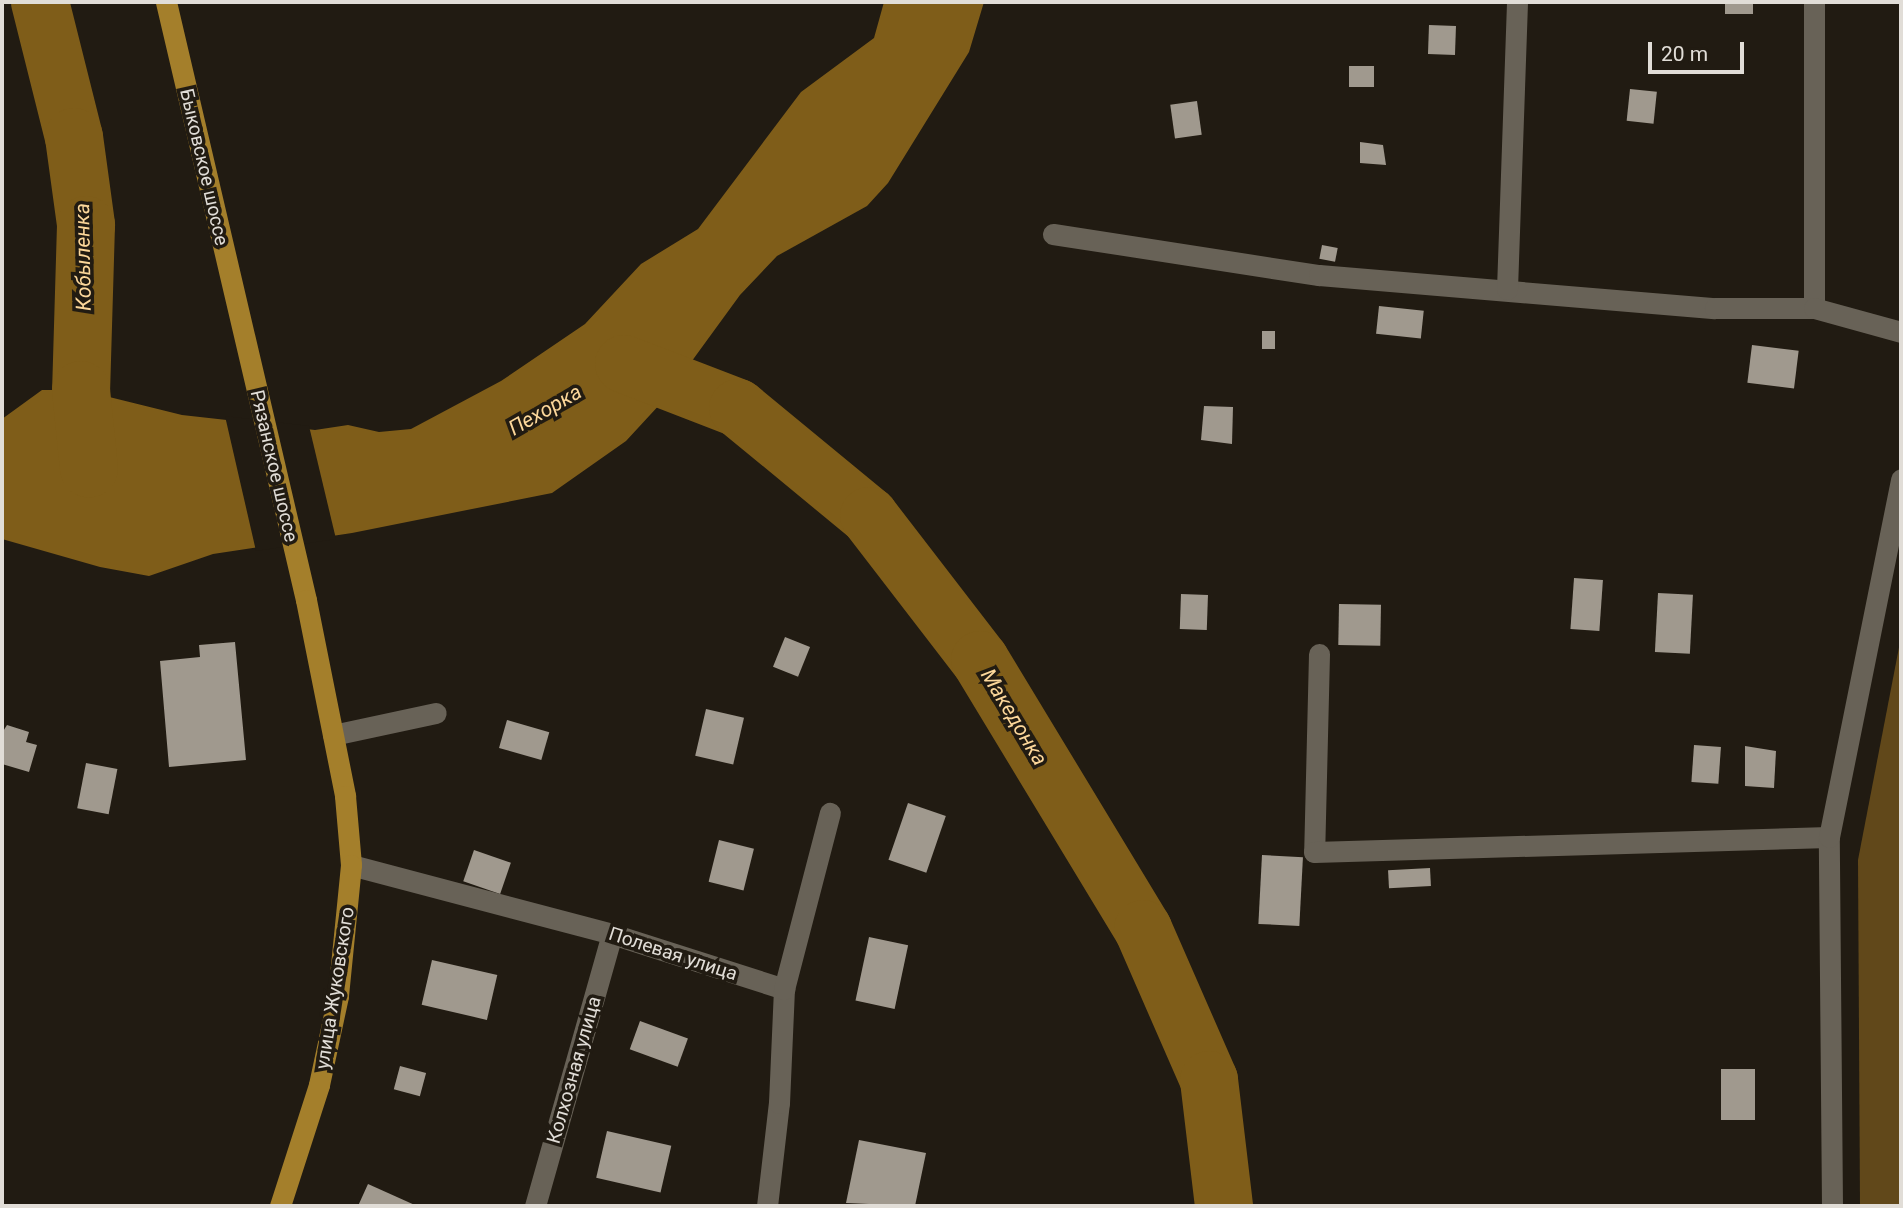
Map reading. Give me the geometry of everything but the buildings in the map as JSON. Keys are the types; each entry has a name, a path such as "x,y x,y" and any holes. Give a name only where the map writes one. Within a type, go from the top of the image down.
{"main road":[{"name":"Быковское шоссе","path":"166,2 242,331"},
{"name":"Рязанское шоссе","path":"242,331 306,600"},
{"name":"улица Жуковского","path":"280,1206 325,1060 348,933 351,865 345,796 306,600"}],"street":[{"path":"1507,289 1517,2"},
{"path":"1814,2 1814,308"},
{"path":"1053,234 1319,275 1715,308 1814,308 1901,332"},
{"path":"1832,1206 1829,837 1901,479"},
{"path":"1319,654 1314,852 1829,837"},
{"path":"333,735 436,713"},
{"path":"766,1206 779,1103 784,989 831,814"},
{"name":"Полевая улица","path":"351,865 612,934 784,989"},
{"name":"Колхозная улица","path":"535,1206 612,934"}],"shaded area":[{"path":"1901,637 1901,1206 1860,1206 1858,860"}],"water":[{"name":"Пехорка","path":"884,2 984,2 969,52 888,183 867,206 777,256 740,295 662,402 626,441 552,493 352,533 213,554 149,576 100,567 2,539 2,419 42,390 81,390 182,415 315,430 348,425 379,432 411,429 501,381 585,324 641,264 698,229 801,92 874,38"}],"pier":[{"path":"225,416 309,426 336,539 256,551"}],"waterway":[{"name":"Кобыленка","path":"40,2 74,137 86,225 81,390 89,469"},
{"name":"Македонка","path":"624,364 738,408 869,516 980,660 1143,929 1209,1080 1224,1206"}]}
